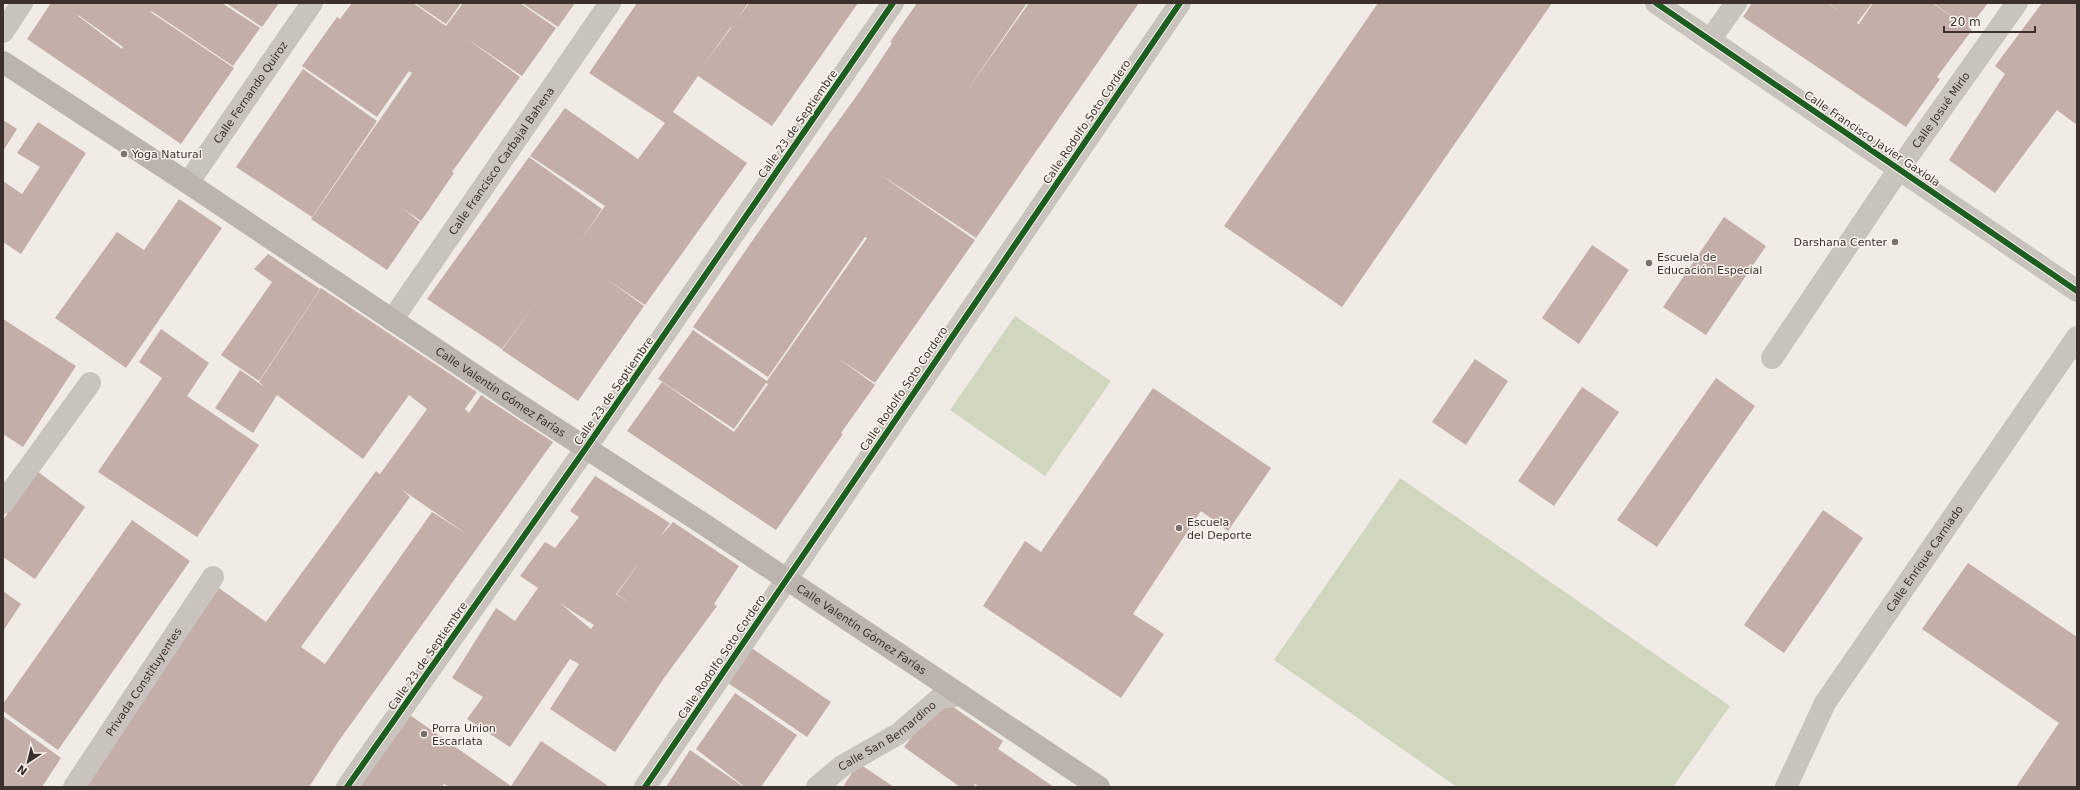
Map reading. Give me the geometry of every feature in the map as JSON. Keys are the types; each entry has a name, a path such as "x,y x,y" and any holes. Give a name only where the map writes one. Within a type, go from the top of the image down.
{"main road":[{"name":"Calle Valentín Gómez Farías","path":"3,62 188,183 392,320 1098,787"}],"street":[{"path":"3,32 22,3"},
{"name":"Calle Fernando Quiroz","path":"188,183 312,3"},
{"name":"Calle Francisco Carbajal Bahena","path":"392,320 610,3"},
{"name":"Calle 23 de Septiembre","path":"347,787 586,448 893,3"},
{"name":"Calle Rodolfo Soto Cordero","path":"645,787 1180,3"},
{"name":"Calle Francisco Javier Gaxiola","path":"1656,3 2077,291"},
{"path":"1710,40 1736,3"},
{"name":"Calle Josué Mirlo","path":"1772,358 1899,169 2017,3"},
{"name":"Calle Enrique Carniado","path":"1786,787 1825,703 2077,337"},
{"path":"3,503 90,383"},
{"name":"Privada Constituyentes","path":"74,787 213,577"},
{"name":"Calle San Bernardino","path":"818,787 842,766 898,734 940,698 961,695"}],"green space":[{"path":"1015,316 1111,381 1045,476 950,410"},
{"path":"1400,478 1730,706 1673,787 1457,787 1274,660"}],"building":[{"path":"51,3 222,3 260,28 233,66 153,12 149,11 234,68 181,144 27,39","holes":["78,15 123,47 122,49"]},
{"path":"226,3 279,3 262,27"},
{"path":"352,3 413,3 446,26 463,3 520,3 556,28 522,76 466,38 520,77 452,172 454,173 421,221 402,208 420,222 387,270 311,219 412,73 409,71 377,117 302,66 337,17 340,19"},
{"path":"415,3 461,3 446,24"},
{"path":"522,3 575,3 558,27"},
{"path":"637,3 748,3 737,20 749,3 858,3 772,126 698,76 673,112 747,163 645,305 608,280 644,306 578,401 502,350 537,301 502,349 427,299 529,157 602,209 577,246 605,206 530,156 565,108 638,159 665,123 589,73","holes":["730,28 731,28 703,66"]},
{"path":"917,3 1027,3 966,92 1029,3 1139,3 976,238 882,176 975,240 875,383 838,358 875,385 841,433 843,434 776,530 627,431 662,382 734,432 768,384 766,383 734,429 658,379 693,330 767,381 867,238 865,237 768,377 693,327 757,234 860,91 892,43 890,42"},
{"path":"1378,3 1552,3 1342,307 1224,226"},
{"path":"1752,3 1827,3 1841,12 1828,3 1872,3 1857,23 1859,24 1873,3 1932,3 1966,26 1933,3 1988,3 1969,28 1972,30 1937,77 1940,79 1906,127 1743,17"},
{"path":"2042,3 2077,3 2077,125 2057,110 1995,193 1949,160 2005,74 1995,66"},
{"path":"303,69 377,121 312,217 236,167"},
{"path":"3,120 17,129 3,151"},
{"path":"38,122 86,153 21,254 3,242 3,181 22,194 40,167 17,153"},
{"path":"179,199 222,228 126,368 55,318 117,232 144,250"},
{"path":"1724,217 1766,246 1706,335 1663,307"},
{"path":"1592,245 1629,270 1579,344 1542,318"},
{"path":"268,254 320,289 259,381 221,355 272,282 254,269"},
{"path":"321,288 477,392 465,409 469,413 481,395 553,442 338,742 309,787 84,787 219,588 266,622 376,471 380,474 427,409 409,395 363,459 277,395 253,433 215,408 240,370 266,388 259,382","holes":["401,489 468,535 432,512 325,664 301,647 410,497"]},
{"path":"3,319 76,366 23,447 3,434"},
{"path":"161,329 209,363 187,396 259,445 197,537 98,472 162,378 139,362"},
{"path":"1475,359 1508,381 1466,445 1432,422"},
{"path":"1716,378 1755,406 1657,547 1617,520"},
{"path":"1582,387 1619,412 1554,506 1518,481"},
{"path":"1153,388 1271,468 1228,531 1201,511 1133,614 1164,634 1121,698 983,606 1025,541 1041,552"},
{"path":"37,471 85,507 35,579 3,557 3,520"},
{"path":"595,476 670,523 660,537 673,522 739,566 714,604 717,606 664,678 615,752 550,709 579,664 570,659 510,747 467,719 483,697 452,678 496,608 515,621 538,588 520,576 545,542 555,548 579,517 570,511","holes":["642,559 617,594 631,604 616,594","561,604 594,625 591,629"]},
{"path":"1823,510 1863,538 1784,653 1744,625"},
{"path":"132,520 190,561 58,750 3,711 3,704"},
{"path":"1968,563 2077,637 2077,787 2016,787 2059,723 1922,629"},
{"path":"3,591 21,604 3,631"},
{"path":"750,647 831,702 807,737 728,683"},
{"path":"735,693 797,735 761,787 745,787 696,749"},
{"path":"940,698 1003,741 998,749 1054,787 980,787 975,784 974,785 976,787 960,787 904,747"},
{"path":"407,713 511,786 450,787 444,784 442,787 361,786"},
{"path":"3,716 61,758 42,787 3,787"},
{"path":"541,741 607,785 606,787 511,786"},
{"path":"690,750 744,787 666,787"},
{"path":"858,763 894,787 843,787"}],"cycle path":[{"path":"347,787 586,448 893,3"},
{"path":"645,787 1180,3"},
{"path":"1656,3 2077,291"}],"place":[{"name":"Yoga Natural","path":"124,154"},
{"name":"Darshana Center","path":"1895,242"},
{"name":"Escuela de Educación Especial","path":"1649,263"},
{"name":"Escuela del Deporte","path":"1179,528"},
{"name":"Porra Union Escarlata","path":"424,734"}]}
